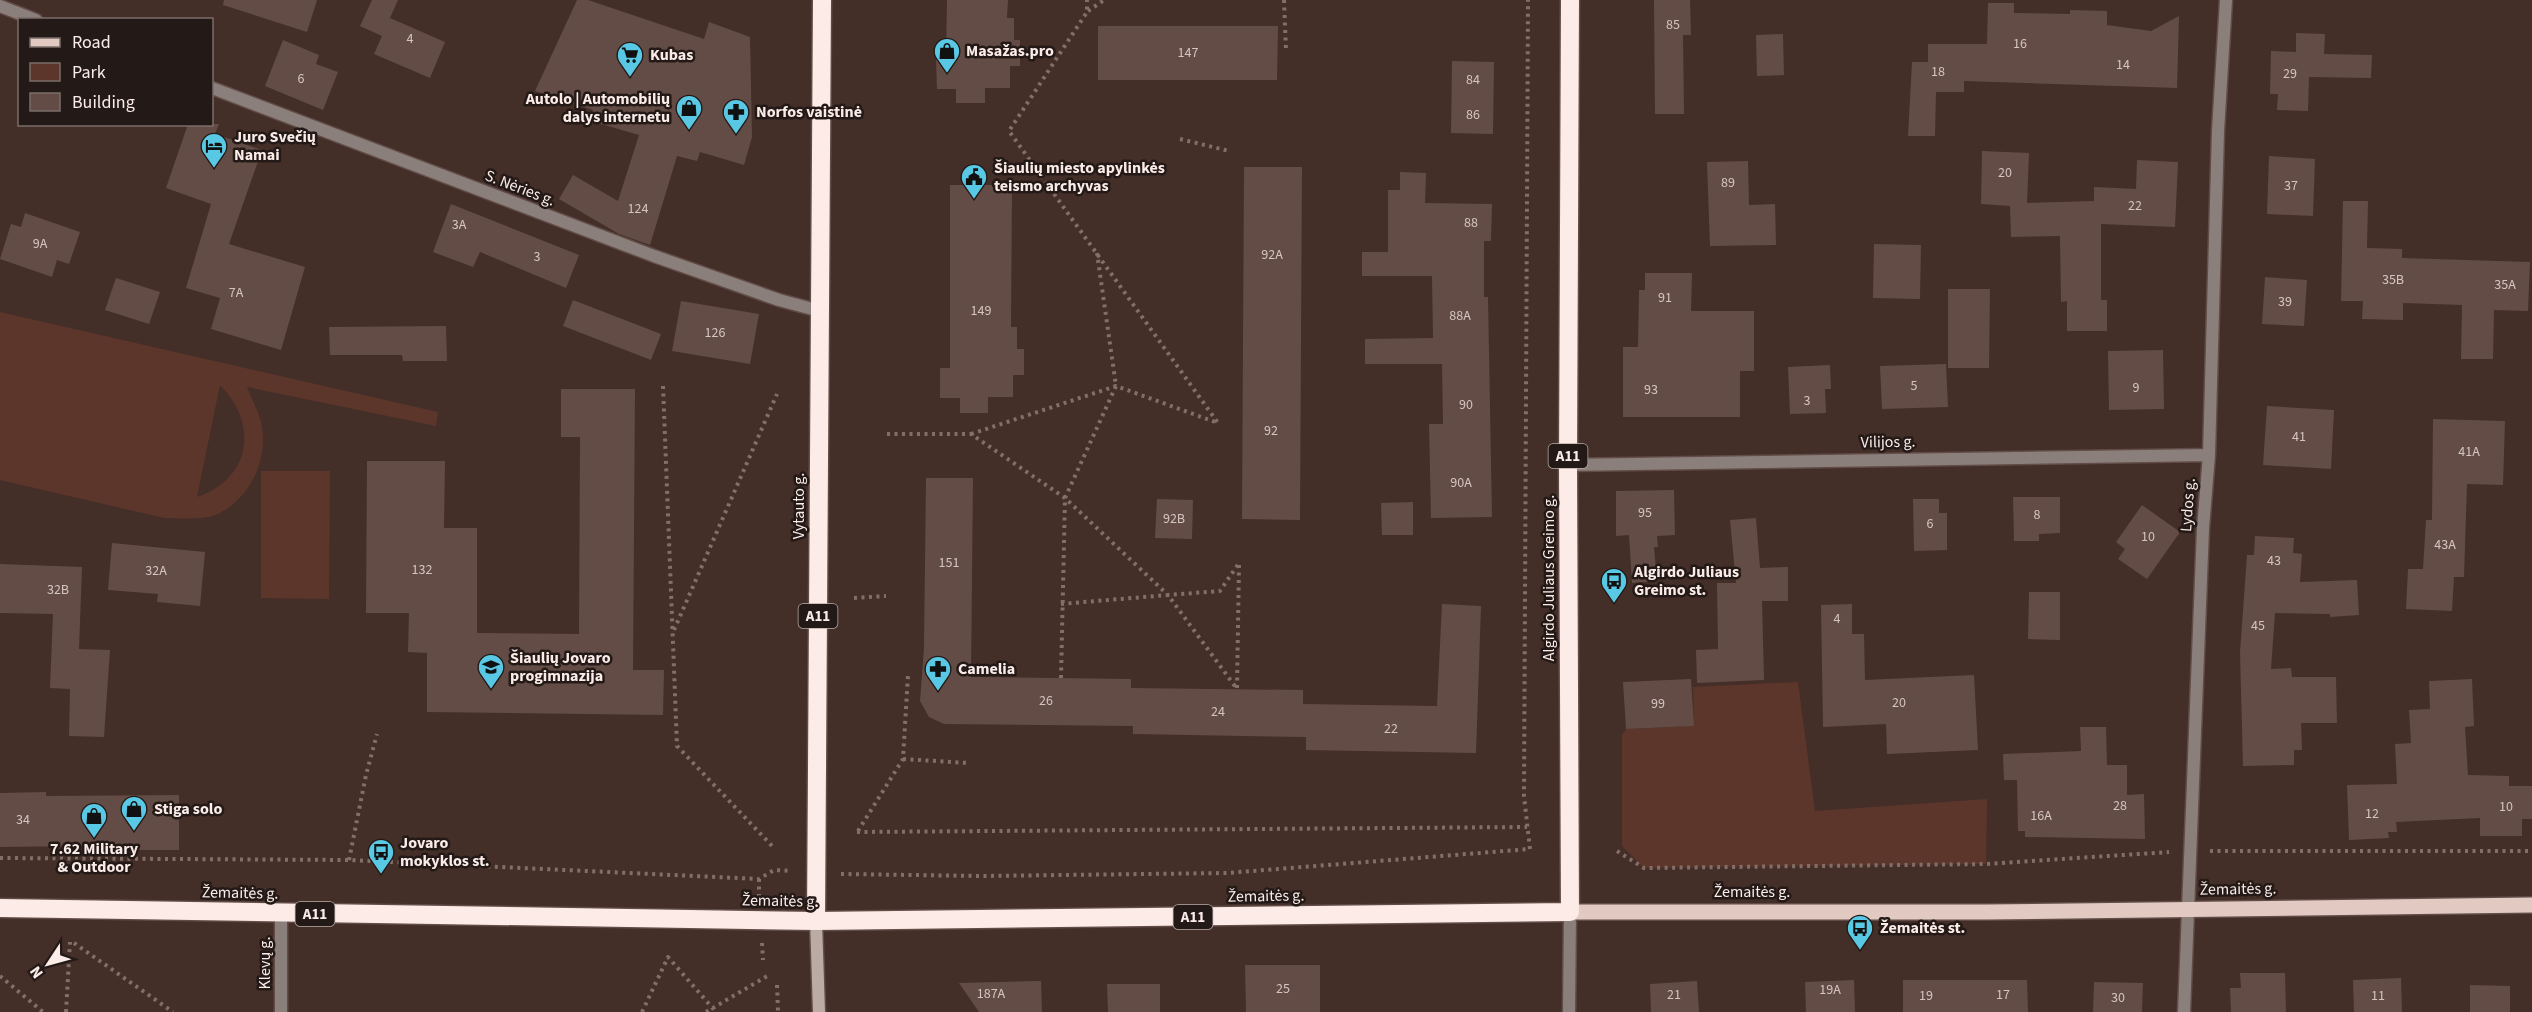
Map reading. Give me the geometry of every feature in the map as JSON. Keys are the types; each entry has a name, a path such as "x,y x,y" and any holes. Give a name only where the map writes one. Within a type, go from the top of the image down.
{"highway":[{"name":"Vytauto g.","path":"816,921 822,0"},
{"name":"Algirdo Juliaus Greimo g.","path":"1570,0 1568,465 1570,912"},
{"name":"Žemaitės g.","path":"0,908 816,921 1570,912"}],"main road":[{"name":"Žemaitės g.","path":"1570,912 1987,912 2532,905"},
{"name":"Vytauto g.","path":"816,921 819,1012"}],"street":[{"name":"Lydos g.","path":"2184,1012 2203,528 2208,455 2218,131 2226,0"},
{"path":"0,6 31,18"},
{"name":"S. Nėries g.","path":"213,87 654,256 779,300 820,311"},
{"name":"Vilijos g.","path":"1568,465 2208,455"},
{"name":"Algirdo Juliaus Greimo g.","path":"1569,1012 1570,912"},
{"name":"Klevų g.","path":"281,913 281,1012"}],"path":[{"path":"1087,0 1087,12"},
{"path":"887,435 971,434 1116,386 1218,423 1010,131 1087,12 1104,0"},
{"path":"1284,0 1286,51"},
{"path":"869,875 1227,873 1530,849 1524,796 1528,0"},
{"path":"1180,139 1229,151"},
{"path":"1061,678 1065,498 1116,386 1096,252"},
{"path":"663,386 677,746 774,848"},
{"path":"672,633 777,394"},
{"path":"971,434 1065,498 1168,595 1237,689 1239,563 1220,591 1168,595 1061,604"},
{"path":"854,598 886,596"},
{"path":"908,675 903,759 857,832 1527,827"},
{"path":"349,860 366,775 377,734"},
{"path":"903,759 968,763"},
{"path":"1617,851 1644,868 1986,864 2190,851 2532,850"},
{"path":"0,858 349,860 759,879 774,870"},
{"path":"66,1012 72,943 172,1012"},
{"path":"642,1012 668,957 714,1010"},
{"path":"706,1012 714,1010 769,975"},
{"path":"0,976 43,1012"},
{"path":"777,985 778,1012"}],"green space":[{"path":"0,312 438,412 436,426 247,387 261,422 263,435 260,462 256,474 241,497 214,516 164,518 0,480","holes":["220,385 232,400 240,416 244,433 243,449 238,464 229,477 215,489 197,497"]},
{"path":"261,471 330,471 329,599 261,598"},
{"path":"1798,682 1815,811 1987,799 1986,864 1644,868 1622,846 1622,735 1626,729 1694,726 1693,687"}],"building":[{"path":"224,0 317,0 307,32 223,5"},
{"path":"372,0 398,0 390,18 445,42 430,78 374,54 382,36 360,26"},
{"name":"Kubas","path":"577,0 588,0 704,39 709,22 750,37 752,137 744,165 700,152 697,161 677,156 650,245 619,234 559,199 573,175 618,201 639,135 587,120 593,110 535,91"},
{"path":"947,0 1008,0 1007,18 1014,18 1014,40 1020,40 1020,66 1010,66 1010,88 985,88 985,103 956,103 956,89 937,89 936,58 946,58"},
{"path":"1654,0 1690,0 1691,35 1683,35 1684,114 1655,114"},
{"path":"1988,3 2014,3 2014,13 2070,14 2070,10 2107,11 2107,25 2151,31 2179,16 2177,88 1964,81 1964,92 1936,92 1935,136 1908,136 1912,62 1928,62 1928,44 1987,44"},
{"path":"1098,26 1278,26 1277,80 1098,80"},
{"path":"2296,33 2325,34 2324,54 2372,55 2371,78 2309,77 2308,111 2277,110 2278,94 2270,94 2271,51 2296,52"},
{"path":"1783,34 1784,75 1757,76 1756,35"},
{"path":"283,40 319,55 316,64 338,72 323,110 265,86"},
{"path":"1452,61 1494,62 1493,134 1451,133"},
{"path":"219,124 215,134 262,150 229,244 305,267 281,350 211,329 220,298 186,288 211,204 166,188 187,126"},
{"path":"1982,151 2029,153 2027,203 2094,201 2094,187 2136,189 2137,160 2178,162 2175,227 2101,224 2101,300 2107,300 2107,331 2067,331 2067,301 2061,302 2060,236 2011,237 2010,206 1981,204"},
{"path":"2269,156 2315,159 2313,216 2267,214"},
{"path":"1748,161 1749,205 1775,204 1776,245 1710,246 1707,162"},
{"path":"1244,167 1302,167 1300,520 1242,519"},
{"path":"1400,172 1426,173 1425,203 1492,204 1491,241 1484,241 1484,297 1488,297 1492,517 1431,518 1429,424 1443,424 1442,364 1365,364 1365,339 1433,338 1432,276 1362,276 1362,252 1388,252 1388,190 1400,190"},
{"path":"950,185 1012,185 1011,327 1017,327 1017,349 1024,349 1024,375 1013,375 1013,397 988,397 988,413 960,413 960,398 940,398 940,368 950,368"},
{"path":"2343,201 2368,201 2367,248 2402,249 2402,258 2530,262 2528,311 2494,310 2493,359 2461,359 2462,305 2403,303 2403,320 2362,319 2363,301 2341,301"},
{"path":"451,204 579,255 566,288 480,252 473,267 433,252"},
{"path":"25,213 80,232 69,264 57,260 52,277 0,259 11,224 21,227"},
{"path":"1874,244 1921,245 1920,299 1873,298"},
{"path":"1645,273 1692,273 1691,311 1754,311 1754,371 1740,371 1740,417 1623,417 1623,347 1638,347 1639,290 1645,290"},
{"path":"2265,277 2307,280 2304,326 2262,324"},
{"path":"116,278 160,292 149,324 105,310"},
{"path":"1948,289 1990,289 1989,368 1948,368"},
{"path":"573,300 661,334 651,360 563,326"},
{"path":"681,301 759,314 750,364 672,351"},
{"path":"446,326 447,361 403,361 402,355 330,355 329,327"},
{"path":"2163,350 2164,409 2109,410 2108,351"},
{"path":"1946,364 1948,407 1882,409 1880,366"},
{"path":"1830,365 1831,389 1825,389 1826,413 1790,414 1788,367"},
{"path":"561,389 635,389 633,670 664,670 663,715 427,712 427,653 408,652 409,613 366,613 367,461 445,461 444,528 477,528 477,633 579,634 580,437 561,437"},
{"path":"2267,406 2334,410 2331,469 2263,465"},
{"path":"2433,419 2505,421 2503,485 2467,484 2464,577 2454,577 2452,611 2406,609 2408,569 2423,569 2426,520 2432,520"},
{"path":"926,478 973,478 971,677 1131,679 1131,688 1303,690 1303,704 1437,706 1442,604 1481,606 1476,753 1306,750 1306,737 1133,734 1133,726 944,724 929,717 920,701 924,648"},
{"path":"1674,490 1675,535 1657,536 1658,547 1654,547 1657,581 1632,583 1629,535 1616,536 1616,491"},
{"path":"2013,497 2060,497 2060,533 2039,534 2039,541 2014,541"},
{"path":"1157,499 1193,500 1192,539 1155,538"},
{"path":"1913,499 1939,499 1939,513 1947,513 1947,550 1914,551"},
{"path":"1413,502 1413,535 1382,535 1381,503"},
{"path":"2142,505 2180,532 2147,579 2118,559 2125,549 2116,542"},
{"path":"1756,518 1760,568 1788,567 1788,601 1762,601 1764,680 1697,683 1696,650 1718,649 1717,583 1736,583 1730,520"},
{"path":"2255,536 2294,538 2293,553 2302,554 2300,582 2357,580 2359,615 2330,617 2330,614 2275,613 2271,669 2291,668 2292,677 2336,677 2337,723 2301,723 2302,750 2294,750 2294,765 2243,766 2240,652 2247,555 2254,555"},
{"path":"112,543 205,552 200,606 157,602 158,594 108,590"},
{"path":"0,564 82,567 79,649 110,650 104,737 69,736 70,689 50,688 53,614 0,613"},
{"path":"2029,592 2060,592 2060,640 2028,639"},
{"path":"1852,604 1852,634 1864,634 1865,680 1974,675 1978,750 1887,754 1886,724 1823,727 1821,605"},
{"path":"1691,679 1694,726 1626,729 1623,682"},
{"path":"2472,679 2474,726 2465,727 2468,775 2509,776 2509,786 2532,786 2532,819 2522,819 2522,836 2480,836 2480,818 2396,822 2397,832 2388,832 2389,838 2349,840 2347,785 2397,784 2395,744 2411,743 2409,710 2430,709 2429,681"},
{"path":"2080,727 2106,727 2107,765 2127,765 2127,795 2144,794 2145,839 2025,837 2025,831 2018,831 2017,780 2004,780 2003,754 2081,751"},
{"path":"46,792 46,796 179,795 179,850 82,850 82,846 0,847 0,793"},
{"path":"1245,965 1320,965 1320,1012 1246,1012"},
{"path":"2240,973 2285,973 2286,1012 2231,1012 2230,988 2241,988"},
{"path":"2401,978 2402,1012 2354,1012 2353,980"},
{"path":"1854,980 1855,1012 1806,1012 1805,982"},
{"path":"1903,980 2027,980 2028,1012 1903,1012"},
{"path":"1041,981 1042,1012 979,1012 959,983"},
{"path":"1697,981 1699,1012 1651,1012 1650,984"},
{"path":"2094,982 2143,983 2142,1012 2093,1012"},
{"path":"1107,984 1160,984 1160,1012 1108,1012"},
{"path":"2470,985 2510,986 2510,1012 2470,1012"}],"place":[{"name":"Masažas.pro","path":"947,74"},
{"name":"Kubas","path":"630,78"},
{"name":"Autolo | Automobilių dalys internetu","path":"689,131"},
{"name":"Norfos vaistinė","path":"736,135"},
{"name":"Juro Svečių Namai","path":"214,169"},
{"name":"Šiaulių miesto apylinkės teismo archyvas","path":"974,200"},
{"name":"Algirdo Juliaus Greimo st.","path":"1614,604"},
{"name":"Šiaulių Jovaro progimnazija","path":"491,690"},
{"name":"Camelia","path":"938,692"},
{"name":"Stiga solo","path":"134,832"},
{"name":"7.62 Military & Outdoor","path":"94,839"},
{"name":"Jovaro mokyklos st.","path":"381,875"},
{"name":"Žemaitės st.","path":"1860,951"}]}
